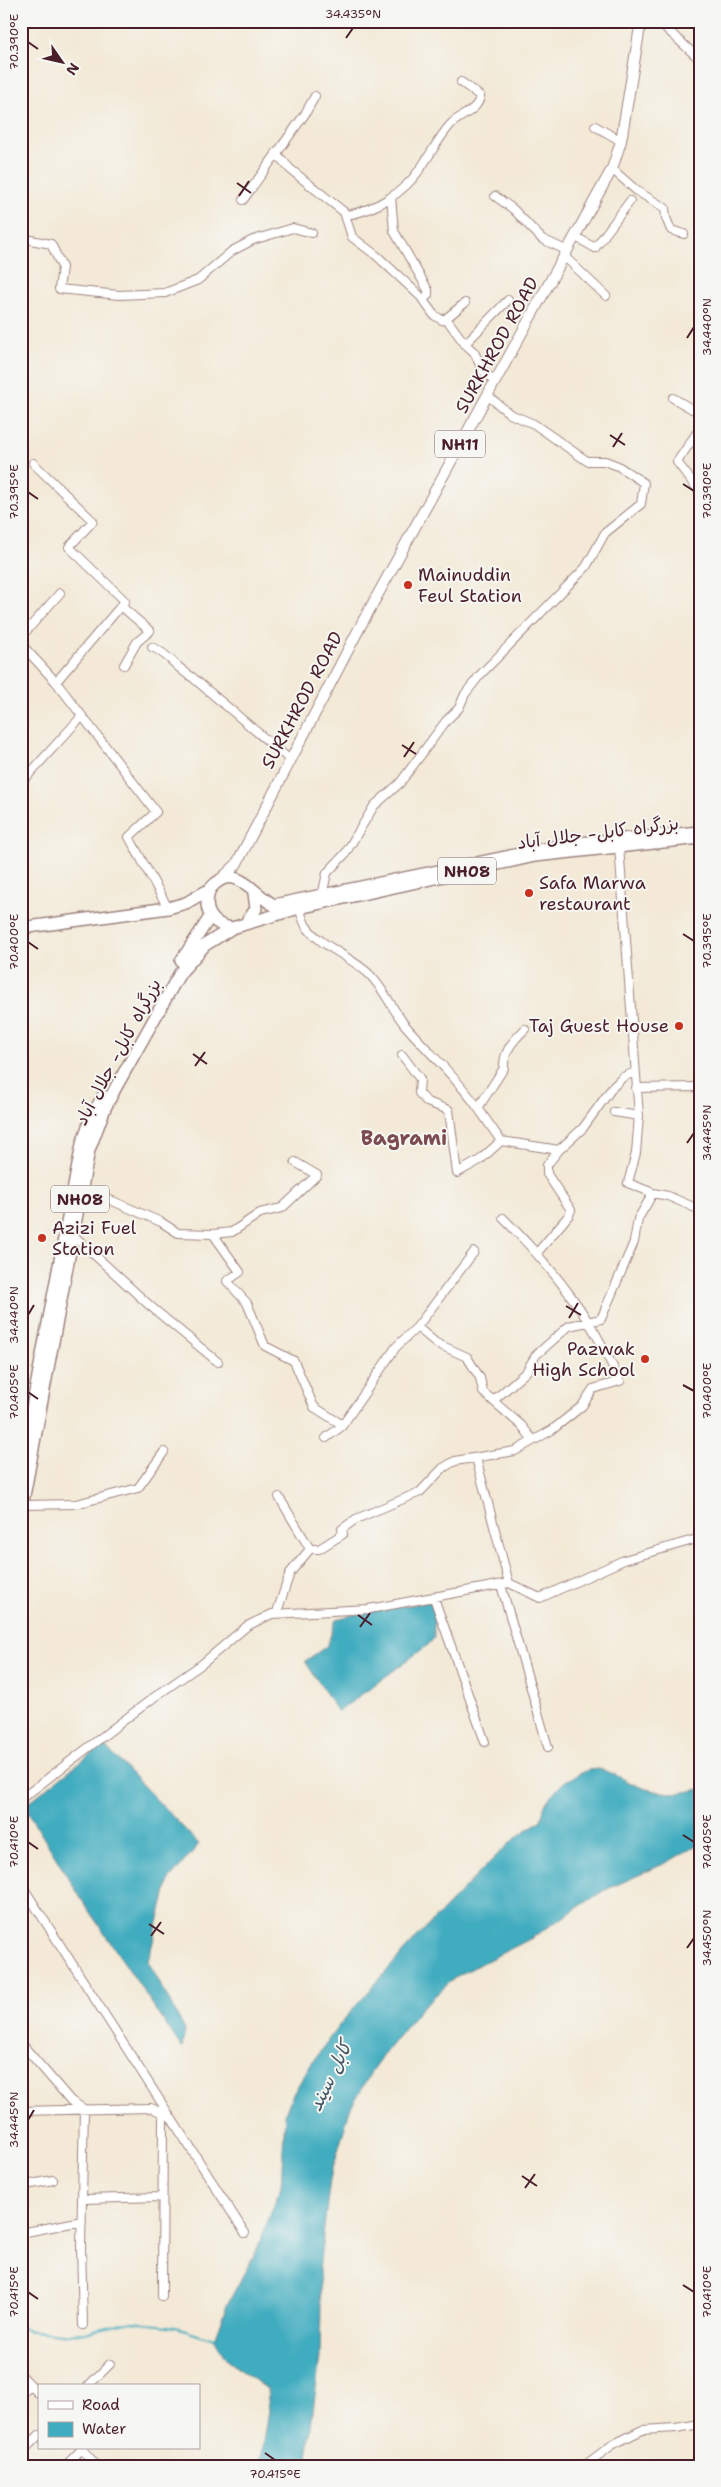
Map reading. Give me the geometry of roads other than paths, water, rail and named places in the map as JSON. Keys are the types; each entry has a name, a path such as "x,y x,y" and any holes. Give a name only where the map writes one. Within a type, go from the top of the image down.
{"highway":[{"name":"بزرگراه کابل- جلال آباد","path":"245,882 254,893 274,905 568,844 700,832"},
{"name":"بزرگراه کابل- جلال آباد","path":"235,927 299,908 535,856 700,838"},
{"path":"21,928 168,908 186,903 210,890 220,881 232,878 245,882"},
{"name":"بزرگراه کابل- جلال آباد","path":"22,1502 76,1193 89,1150 102,1116 153,1012 209,914 207,896 210,890"},
{"name":"بزرگراه کابل- جلال آباد","path":"153,1012 193,957 213,938 252,917 256,901 254,893"},
{"path":"186,903 209,914 218,924 235,927"},
{"name":"بزرگراه کابل- جلال آباد","path":"21,1466 36,1417 74,1236 76,1193"}],"main road":[{"name":"SURKHROD ROAD","path":"220,881 228,874 241,855 289,759 612,169 621,141 641,21"},
{"path":"241,855 240,864 245,882"}],"street":[{"path":"658,21 695,54"},
{"path":"346,215 360,213 391,197 408,185 450,125 472,109 480,99 480,96 461,82"},
{"path":"244,200 276,152 305,114 315,96"},
{"path":"595,126 621,141"},
{"path":"276,152 290,169 346,215 352,237 377,256 423,300 434,315 450,323 465,344 474,352 483,371 496,381"},
{"path":"612,169 637,191 665,208 666,218 671,230 684,234"},
{"path":"495,196 513,210 542,239 567,254 606,296"},
{"path":"391,197 394,231 409,254 428,290 428,295 423,300"},
{"path":"576,237 596,248 630,201"},
{"path":"21,238 51,244 62,267 59,289 119,295 165,293 198,280 232,251 253,240 293,228 312,233"},
{"path":"465,344 508,300"},
{"path":"444,320 465,303"},
{"path":"322,896 327,873 345,854 374,806 400,783 446,721 459,708 466,694 480,675 513,644 586,567 605,533 641,504 644,482 618,466 605,461 587,461 534,424 510,414 487,395"},
{"path":"673,398 692,409 700,410"},
{"path":"700,428 677,462 700,492"},
{"path":"33,462 93,521 69,547 125,600 56,682"},
{"path":"21,637 60,593"},
{"path":"121,606 150,631 137,642 124,665"},
{"path":"21,644 56,682 156,812 128,838 168,908"},
{"path":"152,647 162,651 181,671 192,677 289,759"},
{"path":"21,783 82,716"},
{"path":"619,846 636,1088 640,1116 636,1153 628,1182 700,1210"},
{"path":"299,908 306,926 324,943 350,958 371,976 407,1027 431,1056 467,1092 501,1141 559,1150"},
{"path":"478,1108 504,1068 504,1061 512,1041 525,1029"},
{"path":"402,1055 420,1079 419,1093 427,1102 449,1110 457,1173 480,1160 501,1141"},
{"path":"538,1253 571,1214 571,1210 551,1182 546,1170 559,1150 583,1128 612,1088 623,1077 635,1072"},
{"path":"636,1088 700,1087"},
{"path":"614,1112 640,1116"},
{"path":"76,1193 108,1199 161,1222 178,1233 213,1234 232,1232 260,1213 282,1208 317,1176 295,1162"},
{"path":"494,1400 526,1372 536,1355 569,1326 601,1319 634,1242 638,1219 653,1193"},
{"path":"310,1549 319,1549 343,1534 342,1529 356,1519 420,1492 443,1468 455,1461 514,1451 552,1430 582,1406 593,1389 620,1381 589,1322 538,1253 503,1218"},
{"path":"213,1234 240,1272 227,1281 247,1302 266,1346 294,1361 314,1407 341,1424"},
{"path":"74,1236 149,1305 218,1362"},
{"path":"326,1438 342,1426 341,1424 396,1347 417,1327 474,1252"},
{"path":"417,1327 436,1343 467,1357 480,1378 484,1392 522,1426 533,1440"},
{"path":"22,1502 76,1504 138,1488 164,1452"},
{"path":"476,1458 505,1584 548,1747"},
{"path":"279,1497 310,1549"},
{"path":"21,1799 153,1698 202,1664 247,1626 277,1612 354,1610 434,1598 505,1584 540,1598 624,1560 700,1538"},
{"path":"277,1612 290,1573 310,1549"},
{"path":"434,1598 486,1742"},
{"path":"21,1884 245,2233"},
{"path":"21,2043 71,2101 84,2108"},
{"path":"83,2325 84,2108"},
{"path":"21,2112 84,2108 152,2108 162,2113 162,2296"},
{"path":"21,2186 53,2180"},
{"path":"83,2199 162,2197"},
{"path":"21,2233 82,2221"},
{"path":"90,2384 110,2364"},
{"path":"21,2375 38,2393"},
{"path":"21,2395 31,2386"},
{"path":"584,2466 612,2445 642,2430 676,2428 700,2424"},
{"path":"21,2452 38,2436"},
{"path":"65,2466 81,2450"},
{"path":"83,2450 97,2466"}],"water":[{"path":"434,1601 434,1638 428,1645 338,1712 305,1661 327,1646 336,1619 365,1612"},
{"path":"103,1744 199,1844 169,1880 148,1961 185,2030 182,2048 85,1905 24,1806"},
{"name":"کابل سيند","path":"599,1769 639,1787 656,1791 674,1793 700,1789 700,1843 668,1862 603,1891 532,1938 457,1976 421,2008 376,2064 350,2109 330,2179 319,2269 321,2306 320,2357 306,2466 260,2466 269,2410 267,2389 226,2359 214,2339 226,2307 257,2249 281,2187 285,2113 292,2096 310,2065 340,2024 414,1940 496,1856 518,1836 541,1820 545,1804 564,1782 588,1770"}],"waterway":[{"path":"21,2327 26,2330 70,2335 132,2322 176,2327 214,2339"}],"place":[{"name":"Mainuddin Feul Station","path":"408,585"},
{"name":"Safa Marwa restaurant","path":"529,893"},
{"name":"Taj Guest House","path":"679,1026"},
{"name":"Azizi Fuel Station","path":"42,1238"},
{"name":"Pazwak High School","path":"645,1359"}],"district":[{"name":"Bagrami","path":"404,1138"}]}
